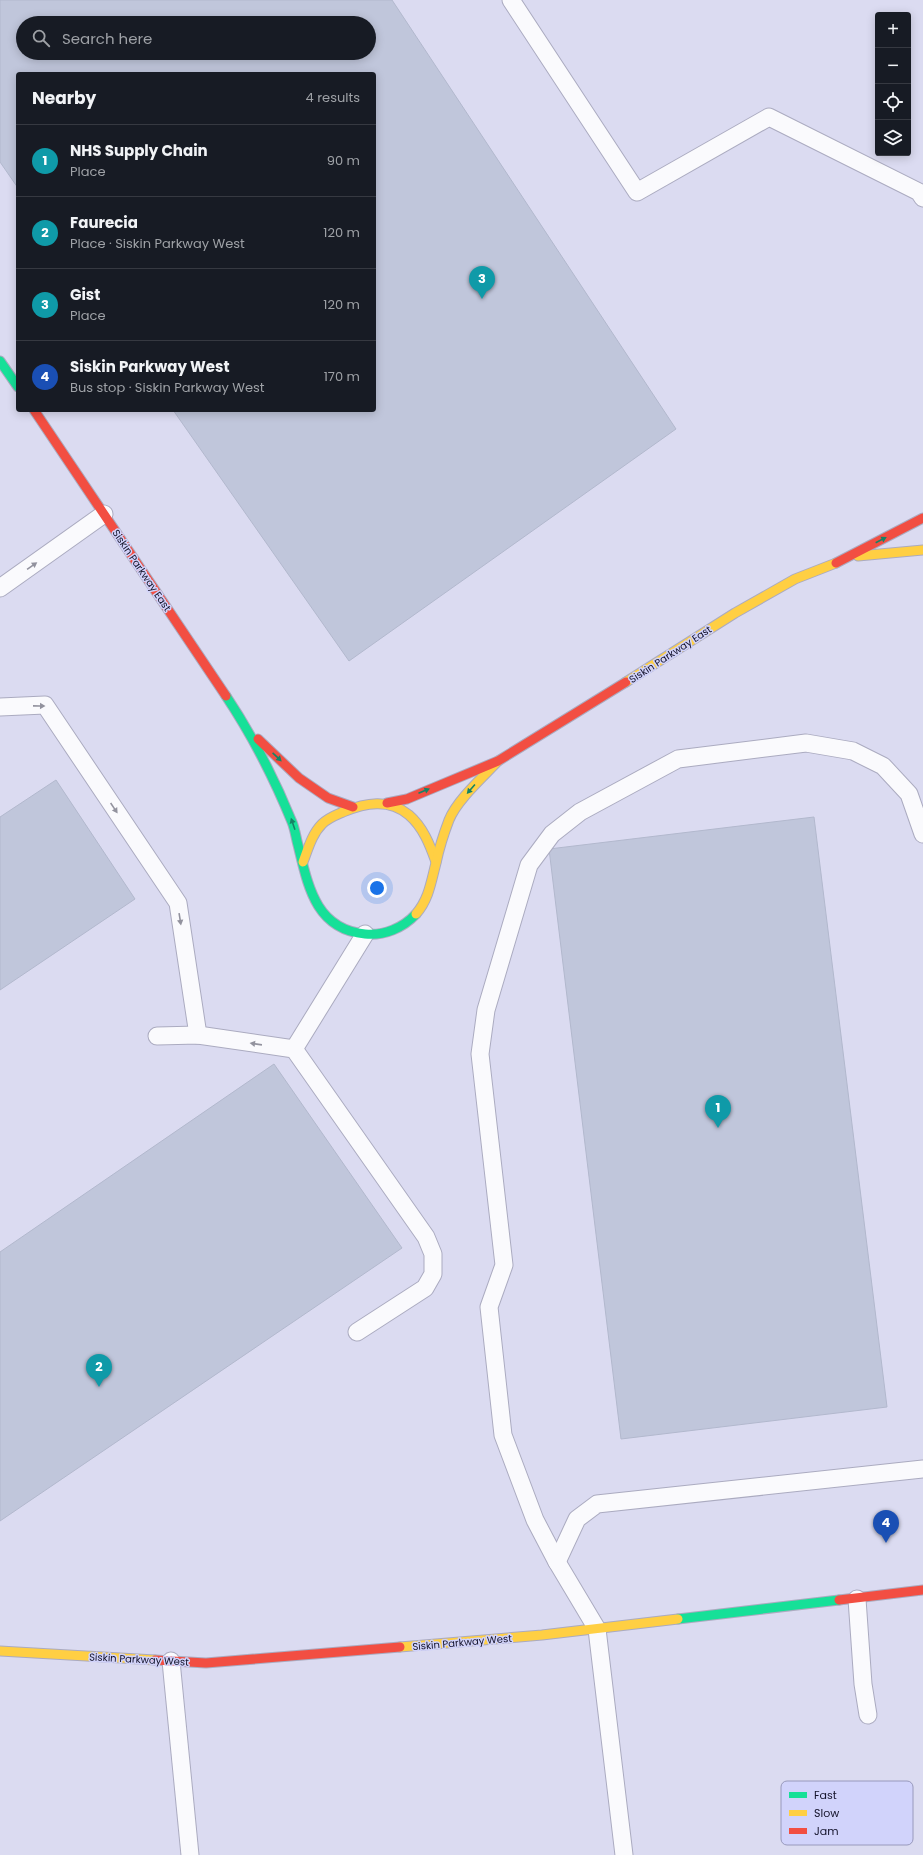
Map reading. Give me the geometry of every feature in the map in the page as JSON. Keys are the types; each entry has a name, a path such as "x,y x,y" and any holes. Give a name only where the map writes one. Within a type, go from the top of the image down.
{"street":[{"path":"0,361 16,384"},
{"name":"Siskin Parkway East","path":"35,412 248,730 293,823 303,862"},
{"name":"Siskin Parkway East","path":"387,803 407,799 498,761 566,721 735,612 795,579 847,558 923,518"},
{"name":"Siskin Parkway East","path":"847,558 923,550"},
{"name":"Siskin Parkway East","path":"248,730 299,778 328,798 353,807"},
{"name":"Siskin Parkway East","path":"436,862 450,818 469,791 498,761"},
{"path":"387,803 404,811 419,825 436,862 430,890 421,908 410,920 396,929 375,936 354,933 333,923 320,911 308,886 303,862 310,840 323,823 353,807 363,804 387,803"},
{"name":"Siskin Parkway West","path":"0,1651 206,1663 597,1629 923,1590"}],"lane":[{"path":"511,0 637,192 769,117 919,192 923,198"},
{"path":"0,588 104,514"},
{"path":"0,707 45,706 178,903 198,1035"},
{"path":"624,1855 597,1629 557,1562 535,1520 503,1435 489,1307 504,1265 480,1054 486,1010 528,865 552,834 580,812 678,759 806,744 852,751 883,766 909,794 923,834"},
{"path":"294,1049 365,934"},
{"path":"157,1036 198,1035 294,1049 426,1237 433,1254 433,1274 425,1288 357,1332"},
{"path":"557,1562 577,1519 597,1504 923,1469"},
{"path":"857,1599 863,1684 868,1714"},
{"path":"171,1661 190,1855"}],"building":[{"path":"0,0 392,0 676,429 349,661 174,412 376,412 376,72 16,72 16,185 0,162"},
{"path":"56,780 135,899 0,990 0,817"},
{"path":"814,817 887,1407 621,1439 549,849"},
{"path":"274,1064 402,1248 0,1521 0,1252"}],"traffic: fast":[{"path":"0,361 16,384"},
{"path":"226,696 254,741 278,789 293,825 310,889 316,903 324,914 335,924 348,930 365,934 379,934 393,930 411,919 416,914"},
{"path":"678,1619 839,1600"}],"traffic: slow":[{"path":"858,556 923,550"},
{"path":"626,682 735,613 795,579 836,563"},
{"path":"416,914 424,902 429,890 442,841 453,812 471,789 498,761"},
{"path":"303,862 313,837 324,822 329,818 360,806 377,804 393,806 409,815 426,837 436,862"},
{"path":"400,1647 542,1635 678,1619"},
{"path":"0,1651 155,1660"}],"traffic: jam":[{"path":"35,412 226,696"},
{"path":"836,563 923,518"},
{"path":"387,803 407,799 498,761 626,682"},
{"path":"258,739 299,778 328,798 353,807"},
{"path":"839,1600 923,1590"},
{"path":"155,1660 206,1663 400,1647"}],"place":[{"name":"Gist","path":"482,299"},
{"name":"NHS Supply Chain","path":"718,1128"},
{"name":"Faurecia","path":"99,1387"},
{"name":"Siskin Parkway West","path":"886,1543"}]}
